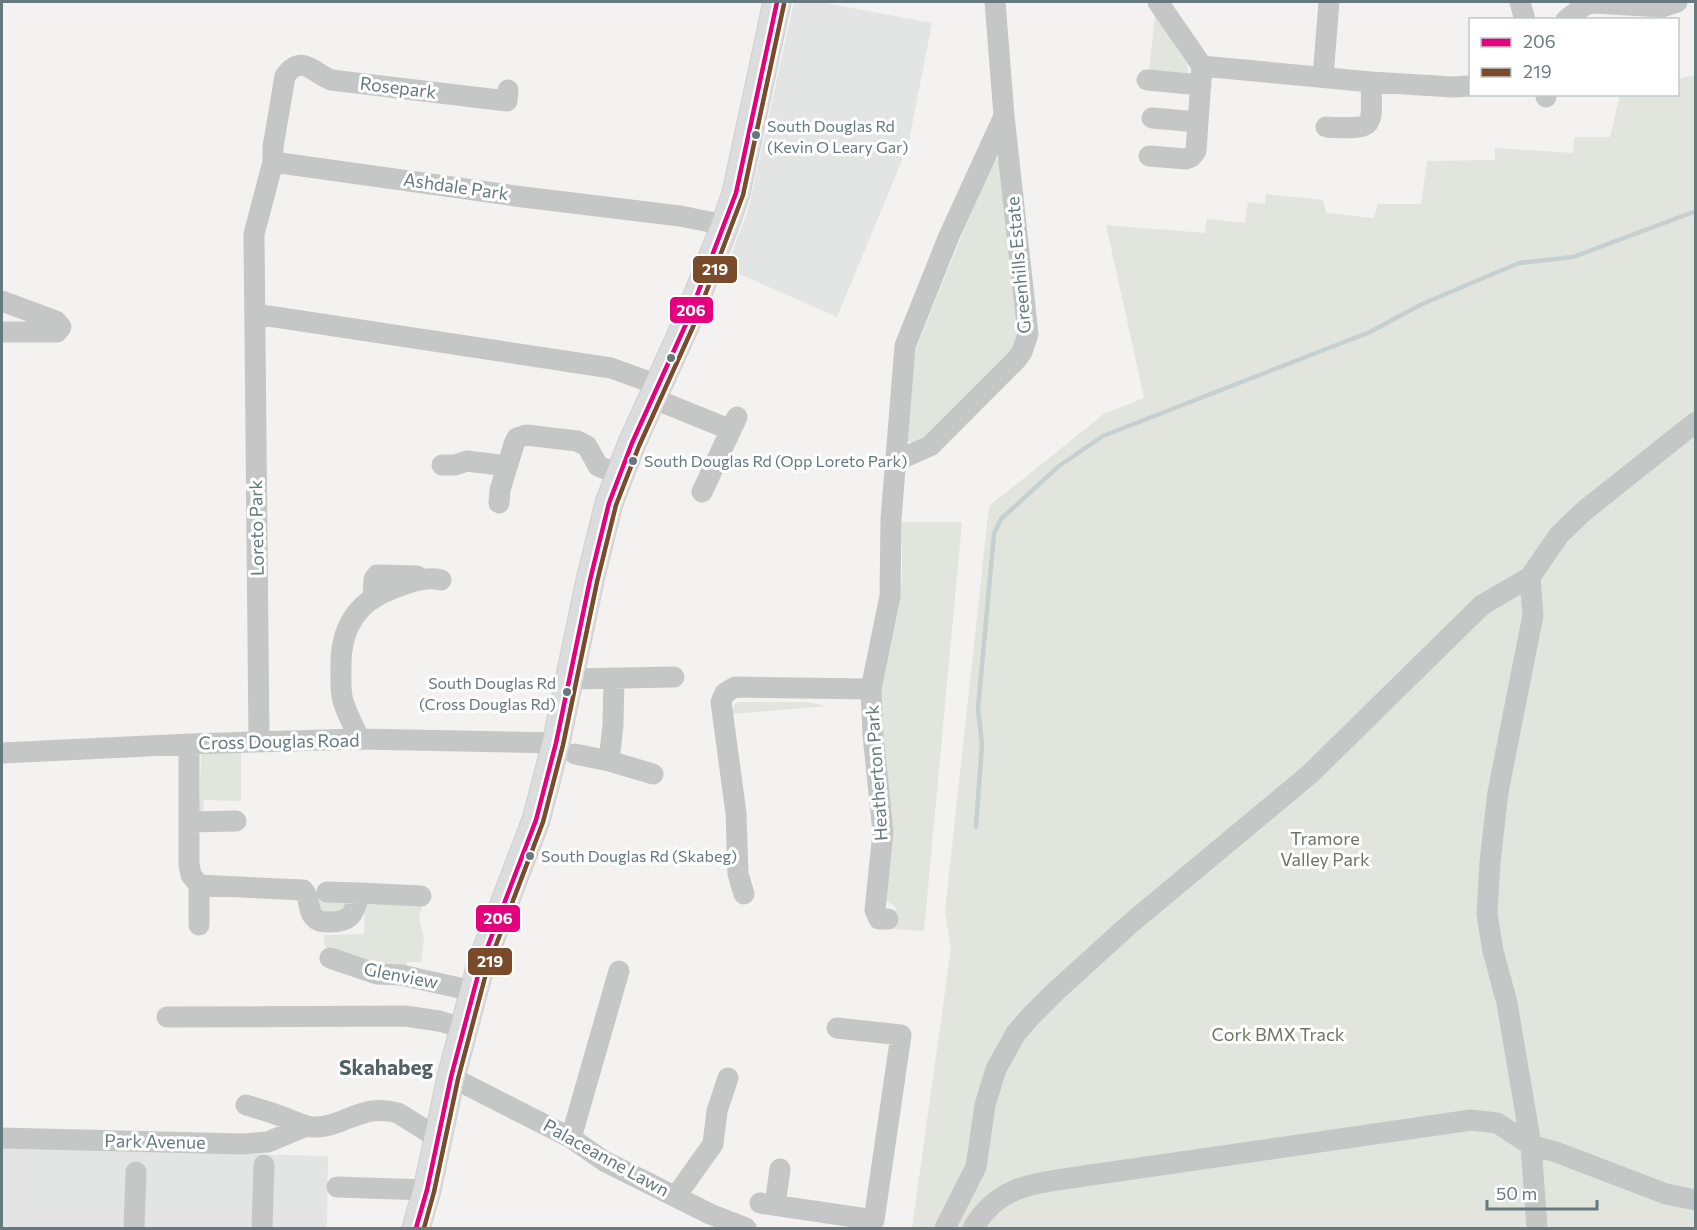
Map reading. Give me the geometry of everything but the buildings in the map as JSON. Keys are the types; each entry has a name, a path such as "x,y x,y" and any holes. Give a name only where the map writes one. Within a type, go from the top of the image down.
{"main road":[{"path":"420,1228 451,1077 473,991 490,939 566,749 570,679 601,531 620,475 686,324 736,193 777,2"}],"street":[{"name":"Greenhills Estate","path":"896,461 930,446 1016,360 1028,334 1004,116 995,2"},
{"path":"1149,156 1186,159 1196,151 1202,75 1158,2"},
{"path":"1323,77 1329,2"},
{"path":"1520,2 1524,18"},
{"path":"1569,18 1585,5 1593,3 1662,7 1677,2"},
{"name":"Rosepark","path":"273,162 273,147 285,76 293,68 302,65 331,80 495,100 507,101 508,90"},
{"path":"1147,80 1202,75 1323,77 1371,82 1469,86"},
{"path":"1326,127 1359,128 1368,123 1372,117 1371,82"},
{"name":"Greenhills Estate","path":"891,519 905,346 949,236 1004,116"},
{"path":"1152,118 1198,122"},
{"name":"Ashdale Park","path":"273,162 523,197 680,216 725,225"},
{"name":"Loreto Park","path":"259,742 254,234 273,162"},
{"path":"2,301 56,321 61,327 57,332 2,332"},
{"path":"255,314 611,368 655,391 734,423 702,492"},
{"path":"945,1228 976,1167 985,1105 996,1069 1016,1033 1031,1016 1131,923 1310,774 1482,605 1530,577 1559,535 1584,511 1695,422"},
{"path":"499,503 500,490 517,438 526,435 577,441 587,446 598,466 620,475"},
{"path":"442,465 455,465 467,461 507,466"},
{"name":"Heatherton Park","path":"888,919 879,919 875,910 883,832 873,735 871,689 890,596 891,519"},
{"path":"1530,577 1533,615 1498,792 1487,914 1493,951 1507,1003 1531,1145 1537,1228"},
{"path":"359,739 343,701 340,674 345,631 350,621 373,599 394,588 436,579"},
{"path":"570,679 674,677"},
{"path":"609,761 613,725 614,678"},
{"name":"Heatherton Park","path":"744,894 738,874 736,813 721,702 724,693 735,687 871,689"},
{"name":"Cross Douglas Road","path":"2,753 359,739 566,749 653,774"},
{"path":"189,744 191,875 199,885 199,925"},
{"path":"189,822 236,821"},
{"path":"199,885 303,890 310,902 311,913 322,922 343,922 348,919 360,893"},
{"path":"327,892 421,896"},
{"name":"Glenview","path":"330,958 378,974 401,975 473,991"},
{"path":"571,1138 619,971"},
{"path":"167,1017 405,1016 439,1021 463,1028"},
{"path":"780,1169 767,1204 872,1224 901,1035 837,1028"},
{"name":"Palaceanne Lawn","path":"451,1077 571,1138 604,1161 676,1196 713,1144 717,1111 728,1078"},
{"name":"Park Avenue","path":"246,1105 263,1109 306,1126 326,1126 363,1112 387,1110 398,1113 438,1138"},
{"path":"973,1228 991,1205 1007,1193 1028,1185 1472,1120 1497,1123 1531,1145 1556,1152 1666,1194 1695,1200"},
{"name":"Park Avenue","path":"2,1138 243,1144 268,1142 306,1126"},
{"path":"262,1228 264,1165"},
{"path":"134,1228 136,1172"},
{"path":"337,1187 427,1190"},
{"path":"676,1196 710,1214 746,1228"}],"shaded area":[{"path":"794,2 820,2 932,23 908,146 837,317 726,268 748,210"},
{"path":"2,1148 328,1156 327,1228 2,1228"}],"green space":[{"path":"1155,15 1187,64 1189,75 1149,71"},
{"name":"Tramore Valley Park","path":"1695,75 1695,1228 912,1228 951,948 945,911 989,506 1104,414 1144,398 1106,225 1205,233 1207,219 1245,223 1248,202 1265,204 1266,194 1323,200 1326,213 1374,218 1378,204 1421,204 1427,161 1495,160 1495,148 1573,153 1574,137 1610,137 1620,96 1679,96 1679,79"},
{"path":"998,159 1001,162 1021,335 1018,345 923,443 914,445 907,440 913,356 991,163"},
{"path":"902,522 962,522 924,931 893,929 896,907 885,900 880,695 902,580"},
{"path":"737,702 807,702 828,706 732,714"},
{"path":"241,752 241,801 204,800 203,814 199,815 202,753"},
{"path":"318,885 348,900 345,912 318,914 315,908"},
{"path":"424,901 419,917 424,939 421,962 407,962 407,974 370,969 324,946 324,935 364,934 365,904"}],"waterway":[{"path":"976,827 982,744 978,709 994,534 1001,519 1059,466 1103,436 1370,332 1422,304 1519,263 1573,257 1696,211"}],"transit line":[{"name":"206","path":"416,1228 427,1190 451,1077 481,964 536,820 556,743 590,580 609,503 632,443 686,324 736,193 777,2"},
{"name":"219","path":"424,1228 458,1079 488,966 543,822 563,745 597,582 616,505 639,446 693,327 743,195 784,4"}],"place":[{"name":"South Douglas Rd (Kevin O Leary Gar)","path":"756,135"},
{"name":"South Douglas Rd (Opp Loreto Park)","path":"633,461"},
{"name":"South Douglas Rd (Cross Douglas Rd)","path":"567,692"},
{"name":"South Douglas Rd (Skabeg)","path":"530,856"}],"district":[{"name":"Skahabeg","path":"386,1068"}],"park label":[{"name":"Cork BMX Track","path":"1278,1035"}]}
